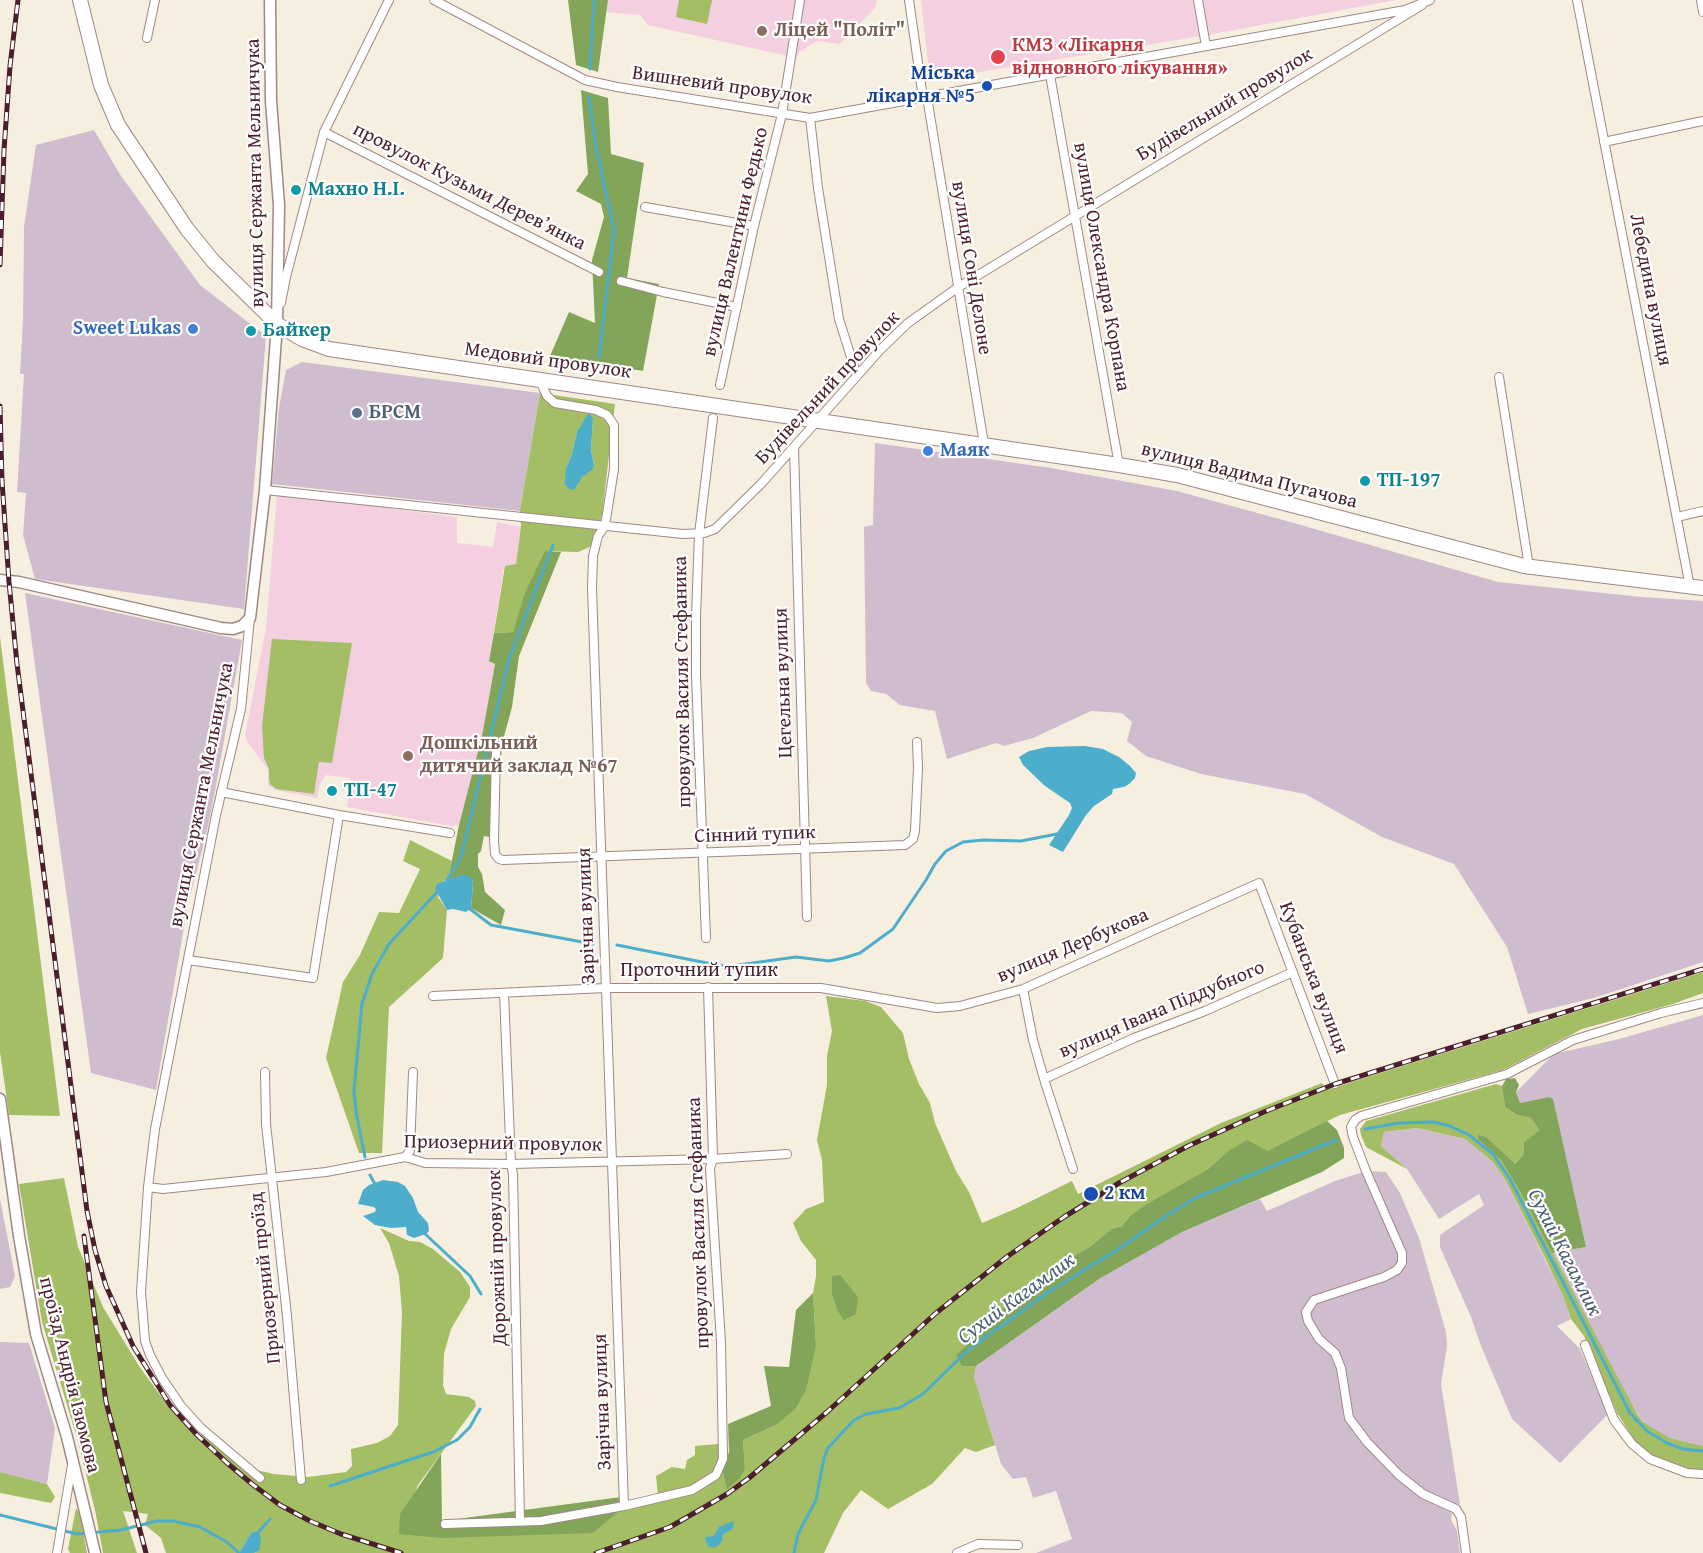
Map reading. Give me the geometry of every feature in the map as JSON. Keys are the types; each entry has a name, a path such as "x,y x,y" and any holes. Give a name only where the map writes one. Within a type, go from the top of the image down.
{"main road":[{"name":"Медовий провулок","path":"80,0 101,85 118,125 187,229 213,261 277,324 302,339 329,349 819,419"},
{"name":"вулиця Вадима Пугачова","path":"819,419 1178,475 1528,567 1696,587"}],"street":[{"path":"147,38 155,0"},
{"name":"вулиця Сержанта Мельничука","path":"260,1478 219,1445 181,1406 162,1378 150,1355 142,1326 141,1292 148,1187 155,1130 221,792 241,709 253,605 277,324 279,205 271,101 270,0"},
{"path":"277,324 286,277 324,132 389,0"},
{"name":"Вишневий провулок","path":"434,0 585,80 810,118 1405,10 1426,2"},
{"name":"вулиця Валентини Федько","path":"720,385 754,226 782,114 800,0"},
{"name":"вулиця Соні Делоне","path":"909,0 984,444"},
{"path":"1198,0 1206,46"},
{"name":"Лебедина вулиця","path":"1577,0 1677,517 1696,587"},
{"path":"1701,0 1703,12"},
{"name":"Будівельний провулок","path":"699,534 715,529 761,484 857,376 908,323 957,288 1426,2"},
{"name":"вулиця Олександра Корпана","path":"1050,75 1119,465"},
{"path":"810,118 818,188 839,319 857,376"},
{"path":"1604,142 1703,121"},
{"name":"провулок Кузьми Деревʼянка","path":"324,132 599,272"},
{"path":"645,207 754,226"},
{"path":"621,281 737,307"},
{"path":"1499,377 1528,567"},
{"name":"Зарічна вулиця","path":"539,379 547,396 555,403 596,410 611,419 614,425 614,470 605,526 598,536 593,556 592,588 624,1506"},
{"path":"264,490 699,534 713,418"},
{"name":"Цегельна вулиця","path":"794,447 807,917"},
{"path":"1677,517 1703,511"},
{"name":"провулок Василя Стефаника","path":"699,534 696,675 706,938"},
{"path":"0,580 19,582 220,628 233,629 243,626 250,618"},
{"name":"Сінний тупик","path":"496,752 494,840 495,854 503,860 905,845 913,839 918,768 917,742"},
{"path":"221,792 339,815 450,833"},
{"path":"188,960 313,978 339,815"},
{"name":"Кубанська вулиця","path":"1258,883 1335,1084"},
{"name":"вулиця Дербукова","path":"821,988 936,1008 960,1006 1023,989 1258,883"},
{"name":"вулиця Івана Піддубного","path":"1044,1079 1134,1038 1205,1011 1293,972"},
{"name":"провулок Василя Стефаника","path":"624,1506 692,1490 716,1475 723,1459 720,1342 710,1168 712,1159 708,987"},
{"name":"Проточний тупик","path":"433,996 606,988 821,988"},
{"path":"1023,989 1033,1040 1073,1169"},
{"name":"Дорожній провулок","path":"504,993 517,1304 520,1521"},
{"path":"1466,1553 1461,1517 1456,1509 1423,1494 1399,1475 1366,1442 1349,1418 1341,1368 1335,1353 1319,1339 1308,1321 1306,1312 1314,1300 1384,1277 1397,1270 1402,1263 1402,1253 1353,1137 1351,1127 1354,1120 1360,1116 1507,1074 1573,1040 1661,1013 1703,1003"},
{"name":"Приозерний проїзд","path":"265,1072 266,1124 287,1316 301,1480"},
{"path":"405,1157 410,1151 413,1072"},
{"name":"проїзд Андрія Ізюмова","path":"0,1099 32,1314 95,1553"},
{"name":"Приозерний провулок","path":"148,1187 163,1189 326,1172 405,1157 425,1163 511,1164 712,1159 787,1154"},
{"path":"1585,1346 1614,1420 1632,1444 1650,1459 1687,1473 1703,1474"},
{"path":"58,1552 73,1463"},
{"path":"445,1524 541,1521 624,1506"},
{"path":"957,1553 978,1544 1018,1545"}],"shaded area":[{"name":"Ліцей \"Політ\"","path":"608,0 877,0 875,8 840,44 817,41 798,53 797,58 648,25 640,15 606,12"},
{"name":"КМЗ «Лікарня відновного лікування»","path":"921,0 1396,0 1208,35 930,80"},
{"path":"94,130 119,173 200,285 266,336 244,609 35,579 23,535 26,493 17,492 24,374 20,374 24,227 36,145"},
{"path":"302,362 540,393 520,511 272,484 279,408 286,370"},
{"path":"875,443 1051,468 1177,491 1498,582 1703,601 1703,962 1594,998 1528,1014 1507,947 1454,864 1382,837 1305,794 1201,774 1146,756 1127,741 1132,722 1122,713 1091,711 1033,738 1004,746 996,743 947,759 935,711 900,705 886,694 871,691 866,683 864,527 873,525"},
{"path":"277,494 457,517 457,543 493,547 497,522 521,527 516,564 504,567 489,661 495,664 482,736 459,825 451,826 347,807 350,778 326,775 320,784 317,798 275,790 268,785 268,770 245,735 266,628"},
{"path":"25,593 242,640 206,835 188,904 156,1090 91,1073"},
{"path":"1703,1015 1703,1446 1670,1438 1656,1430 1643,1422 1629,1401 1552,1253 1586,1247 1549,1097 1520,1103 1516,1092 1554,1054 1619,1039"},
{"path":"1417,1128 1465,1139 1493,1162 1505,1179 1563,1296 1571,1319 1557,1326 1580,1349 1608,1414 1560,1463 1512,1419 1440,1247 1440,1235 1484,1205 1479,1194 1439,1219 1407,1169 1381,1146 1384,1132"},
{"path":"1366,1171 1386,1172 1400,1193 1419,1238 1446,1332 1447,1346 1441,1384 1460,1504 1453,1507 1451,1520 1457,1531 1460,1553 1036,1553 1072,1539 1056,1491 1033,1498 1026,1477 1013,1479 1001,1464 974,1377 976,1366 1099,1279 1182,1232 1260,1199 1267,1211 1335,1181"},
{"path":"0,1199 15,1276 10,1287 0,1289"},
{"path":"0,1342 29,1343 55,1428 47,1484 0,1472"}],"green space":[{"path":"568,0 608,0 598,72 576,65"},
{"path":"679,0 712,0 707,24 676,17"},
{"path":"581,90 608,98 611,154 644,163 627,278 659,284 643,371 550,356 569,312 595,323 592,260 604,217 601,204 576,191 588,174"},
{"path":"540,393 615,404 602,515 592,546 578,552 545,551 513,632 494,633 505,566 516,564 521,527 520,511","holes":["593,419 591,450 594,465 582,477 566,468 577,432"]},
{"path":"545,551 561,552 519,656 512,707 503,740 492,835 484,836 481,851 478,854 478,867 482,874 485,892 505,910 501,925 471,908 472,878 448,880 459,825 482,736 495,664 489,661 494,633 513,632 525,593"},
{"path":"0,637 60,1116 9,1115 0,1052"},
{"path":"272,639 352,643 332,763 319,762 314,794 276,789 270,784 269,769 264,758 262,726"},
{"path":"410,840 452,861 448,880 443,881 438,897 447,910 443,958 389,1007 382,1153 359,1153 326,1058 343,982 360,955 379,912 399,913 420,869 403,861"},
{"path":"1703,972 1703,993 1673,1004 1582,1029 1503,1070 1340,1115 1267,1151 1227,1152 1208,1169 1130,1216 1122,1226 1111,1229 1091,1246 1047,1271 1032,1288 1004,1307 992,1323 976,1338 962,1366 976,1366 974,1377 995,1445 976,1452 965,1448 932,1484 888,1509 861,1490 843,1513 824,1553 254,1553 259,1551 251,1533 239,1553 166,1553 161,1538 145,1525 148,1514 123,1511 137,1553 103,1553 77,1438 42,1322 19,1184 64,1178 78,1247 103,1307 139,1366 196,1437 211,1431 256,1470 274,1474 308,1477 346,1472 352,1466 351,1449 377,1443 390,1436 398,1425 402,1312 399,1276 389,1243 380,1228 433,1249 460,1272 470,1287 470,1297 451,1329 444,1354 443,1385 446,1394 469,1397 475,1401 476,1406 418,1485 399,1534 633,1509 658,1497 656,1476 672,1467 685,1469 687,1460 695,1455 695,1446 718,1444 719,1462 728,1488 745,1468 743,1440 776,1425 816,1345 813,1293 816,1260 801,1241 793,1223 806,1209 824,1202 822,1160 817,1140 827,1085 827,1056 832,1031 826,996 865,1001 881,1007 903,1033 909,1059 930,1103 935,1123 982,1223 1072,1181 1078,1194 1221,1123 1322,1083 1326,1090","holes":["832,1277 857,1297 856,1313 848,1317 837,1310 832,1295"]},
{"path":"1515,1078 1519,1085 1516,1092 1520,1103 1549,1097 1553,1099 1586,1247 1552,1253 1525,1200 1501,1160 1478,1139 1478,1135 1486,1137 1515,1164 1523,1155 1524,1142 1539,1130 1531,1118 1517,1115 1505,1107 1502,1086 1506,1079"},
{"path":"1496,1084 1502,1086 1505,1107 1517,1115 1531,1118 1539,1130 1524,1142 1523,1155 1515,1164 1478,1139 1501,1160 1525,1200 1637,1414 1643,1422 1670,1438 1703,1446 1703,1470 1690,1469 1667,1462 1651,1455 1635,1441 1617,1413 1584,1336 1571,1319 1545,1258 1505,1179 1493,1162 1465,1139 1417,1128 1384,1132 1381,1146 1407,1169 1366,1147 1360,1129 1366,1121"},
{"path":"1327,1121 1337,1130 1344,1148 1344,1158 1322,1172 1182,1232 1099,1279 976,1366 962,1366 956,1355 992,1323 1004,1307 1032,1288 1047,1271 1091,1246 1111,1229 1122,1226 1130,1216 1144,1206 1208,1169 1227,1152 1247,1140 1267,1151"},
{"path":"840,1275 858,1297 856,1314 844,1320 837,1310 832,1295 832,1276"},
{"path":"813,1293 816,1345 806,1390 796,1408 776,1425 743,1440 745,1468 740,1478 727,1489 722,1469 729,1452 728,1424 771,1406 764,1366 789,1367 796,1310"},
{"path":"441,1454 442,1521 621,1497 621,1509 593,1533 442,1538 399,1534 400,1514"},
{"path":"0,1472 47,1484 55,1497 51,1503 0,1493"},
{"path":"76,1508 80,1515 87,1553 70,1553 68,1549"}],"water":[{"path":"589,412 593,419 591,450 593,469 582,477 574,490 569,489 565,484 566,468 577,432"},
{"path":"1085,746 1103,749 1119,757 1136,773 1135,778 1124,787 1113,789 1112,794 1094,806 1063,852 1049,845 1069,815 1072,808 1070,803 1045,786 1023,765 1019,757 1029,751 1047,747"},
{"path":"461,875 472,878 471,908 466,912 447,910 435,889 437,884"},
{"path":"383,1180 398,1182 405,1186 418,1212 428,1223 429,1231 426,1234 414,1238 407,1235 406,1227 391,1228 375,1225 363,1216 375,1212 376,1209 358,1204 363,1190"},
{"path":"733,1521 732,1529 722,1535 723,1539 719,1545 714,1548 708,1546 706,1537 714,1536 719,1527"},
{"path":"259,1531 261,1539 259,1551 239,1553 251,1533"}],"waterway":[{"name":"Сухий Кагамлик","path":"590,69 594,0"},
{"name":"Сухий Кагамлик","path":"589,97 596,147 614,230 599,358"},
{"name":"Сухий Кагамлик","path":"446,882 461,857 509,659 553,545"},
{"path":"617,945 731,966 796,957 829,961 844,958 860,953 893,929 946,851 963,842 1021,841 1057,834"},
{"name":"Сухий Кагамлик","path":"365,1157 354,1091 362,1004 372,974 389,944 438,891"},
{"path":"470,909 491,925 593,944"},
{"name":"Сухий Кагамлик","path":"1365,1129 1399,1123 1434,1122 1450,1126 1469,1135 1493,1154 1510,1179 1630,1413 1647,1431 1667,1443 1683,1449 1703,1451"},
{"name":"Сухий Кагамлик","path":"794,1553 798,1534 816,1500 828,1448 854,1420 866,1414 899,1408 923,1394 969,1349 1047,1293 1195,1198 1336,1140"},
{"name":"Сухий Кагамлик","path":"370,1175 376,1186"},
{"name":"Сухий Кагамлик","path":"423,1232 470,1276 481,1294"},
{"name":"Сухий Кагамлик","path":"330,1486 433,1452 457,1440 470,1427 480,1409"},
{"path":"0,1515 77,1534 121,1530 157,1521 173,1521 200,1527 227,1542 239,1553"},
{"name":"Сухий Кагамлик","path":"257,1534 270,1519"}],"railway":[{"path":"0,265 4,150 10,66 18,0"},
{"path":"0,406 2,481 17,664 87,1211 95,1250 106,1286 133,1346 170,1405 226,1462 280,1505 310,1521 341,1534 401,1553"},
{"path":"596,1553 670,1527 727,1494 827,1412 936,1313 1008,1256 1064,1217 1119,1183 1188,1146 1266,1111 1335,1084 1703,969"},
{"path":"84,1236 106,1402 146,1553"}],"place":[{"name":"Ліцей \"Політ\"","path":"762,31"},
{"name":"КМЗ «Лікарня відновного лікування»","path":"998,57"},
{"name":"Міська лікарня №5","path":"987,86"},
{"name":"Махно Н.І.","path":"296,190"},
{"name":"Sweet Lukas","path":"193,329"},
{"name":"Байкер","path":"251,331"},
{"name":"БРСМ","path":"357,413"},
{"name":"Маяк","path":"928,451"},
{"name":"ТП-197","path":"1365,481"},
{"name":"Дошкільний дитячий заклад №67","path":"408,756"},
{"name":"ТП-47","path":"332,791"},
{"name":"2 км","path":"1091,1194"}]}
